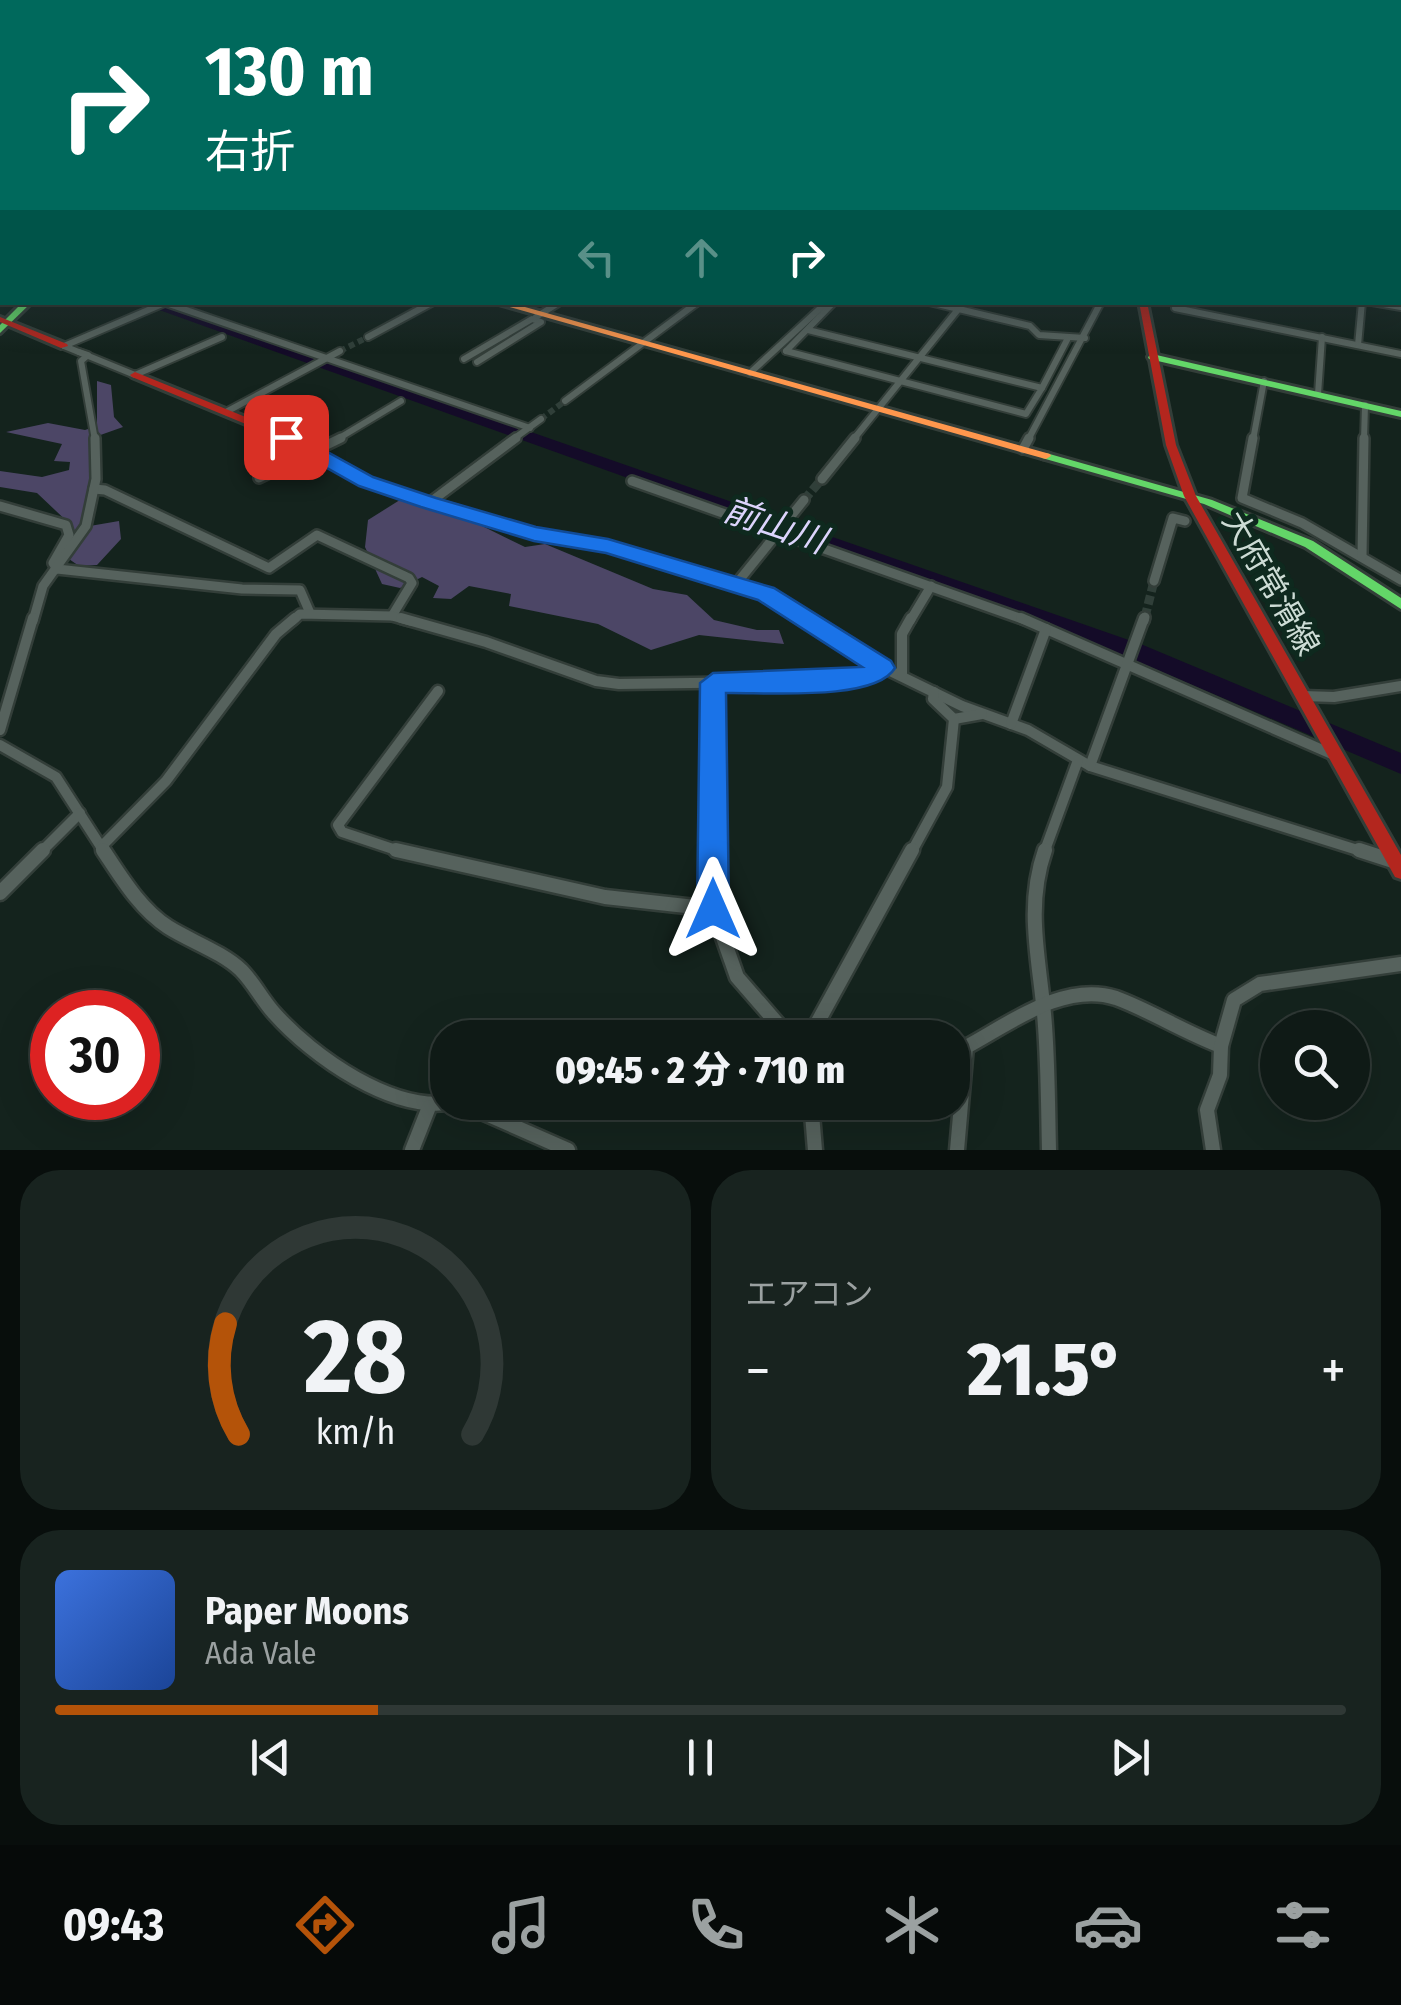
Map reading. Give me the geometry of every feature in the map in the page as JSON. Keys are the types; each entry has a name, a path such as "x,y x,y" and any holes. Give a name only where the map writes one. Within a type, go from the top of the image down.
{"street":[{"path":"25,305 3,324 226,412 366,482 534,534 608,546 737,584 782,602 882,668 1010,724 1084,762 1398,866"},
{"path":"64,346 160,305"},
{"path":"170,305 529,429"},
{"path":"368,337 427,305"},
{"path":"505,305 1190,496 1309,544 1401,604"},
{"path":"540,317 556,305"},
{"path":"464,359 564,305"},
{"path":"565,401 694,305"},
{"path":"750,373 827,305"},
{"path":"828,305 786,351 1026,414 1068,338"},
{"path":"1023,448 1100,305"},
{"name":"大府常滑線","path":"1144,305 1171,445 1190,496 1398,866"},
{"path":"1176,305 1175,308 1401,354"},
{"path":"1358,345 1362,305"},
{"path":"822,479 962,306 1030,326 1039,334 1085,338"},
{"path":"476,362 541,322 540,317"},
{"path":"808,330 1042,388"},
{"path":"135,375 222,337"},
{"path":"1318,394 1322,338"},
{"path":"226,412 340,351"},
{"path":"0,730 43,586 86,526 94,489 94,409 81,361 88,356 79,352"},
{"path":"1152,356 1401,414"},
{"path":"1264,382 1242,498 1362,556 1401,580"},
{"path":"259,478 316,454 402,400"},
{"path":"1362,556 1365,405"},
{"path":"428,502 541,419"},
{"path":"632,482 1046,628 1334,751"},
{"path":"94,489 105,490 269,568 317,535 409,578 412,583 392,616"},
{"path":"737,584 804,500"},
{"path":"0,506 66,525 69,535 52,563 57,569 242,590 300,590 310,614"},
{"path":"1154,581 1173,518 1185,521"},
{"path":"902,675 906,648 902,634 931,586"},
{"path":"101,847 166,781 276,634 294,617 392,616 486,642 596,681 842,681 863,678 882,668"},
{"path":"1048,1150 1033,884 1145,617"},
{"path":"1010,724 1046,628"},
{"path":"713,683 713,909 737,978 774,1020"},
{"path":"1303,696 1334,697 1401,686"},
{"path":"438,692 338,825 342,832 427,859 560,889 667,908 713,909"},
{"path":"934,692 933,698 954,719"},
{"path":"954,719 982,714"},
{"path":"818,1020 947,786 954,719"},
{"path":"0,745 46,769 80,813 125,884 163,924 240,969 276,1016 346,1072 373,1088 428,1107 412,1150"},
{"path":"0,894 80,813"},
{"path":"1213,1150 1207,1110 1220,1074 1221,1046 1234,1000 1260,984 1401,964"},
{"path":"957,1150 966,1047 1071,996 1101,994 1221,1046"},
{"path":"499,1120 568,1150"},
{"path":"812,1120 815,1150"}],"shaded area":[{"path":"97,381 111,385 114,417 123,427 92,438 93,480 84,527 119,521 121,539 97,565 79,566 69,559 75,552 69,547 74,528 37,493 0,487 0,471 42,477 69,470 70,462 54,461 62,444 6,432 48,423 85,430 97,426"},
{"path":"403,498 468,519 525,547 545,544 653,589 687,595 714,620 757,630 779,630 784,644 699,635 651,650 598,624 509,606 511,594 469,586 451,599 433,598 439,586 422,577 400,588 382,584 365,547 368,520"}],"waterway":[{"name":"前山川","path":"152,305 1135,651 1401,764"}],"tunnel":[{"path":"340,351 368,337"},
{"path":"541,419 565,401"},
{"path":"804,500 822,479"},
{"path":"1145,617 1154,581"}],"traffic: fast":[{"path":"0,330 25,305"},
{"path":"1152,357 1401,414"},
{"path":"1046,456 1208,502 1309,544 1401,604"}],"traffic: slow":[{"path":"507,305 1046,456"}],"traffic: jam":[{"path":"1144,305 1171,445 1190,496 1401,871"},
{"path":"0,319 64,346"},
{"path":"135,375 286,437 366,482 534,534 608,546 766,594 882,667"}],"route":[{"path":"286,437 366,482 534,534 608,546 766,594 882,668 863,678 842,681 713,683 713,909"}]}
